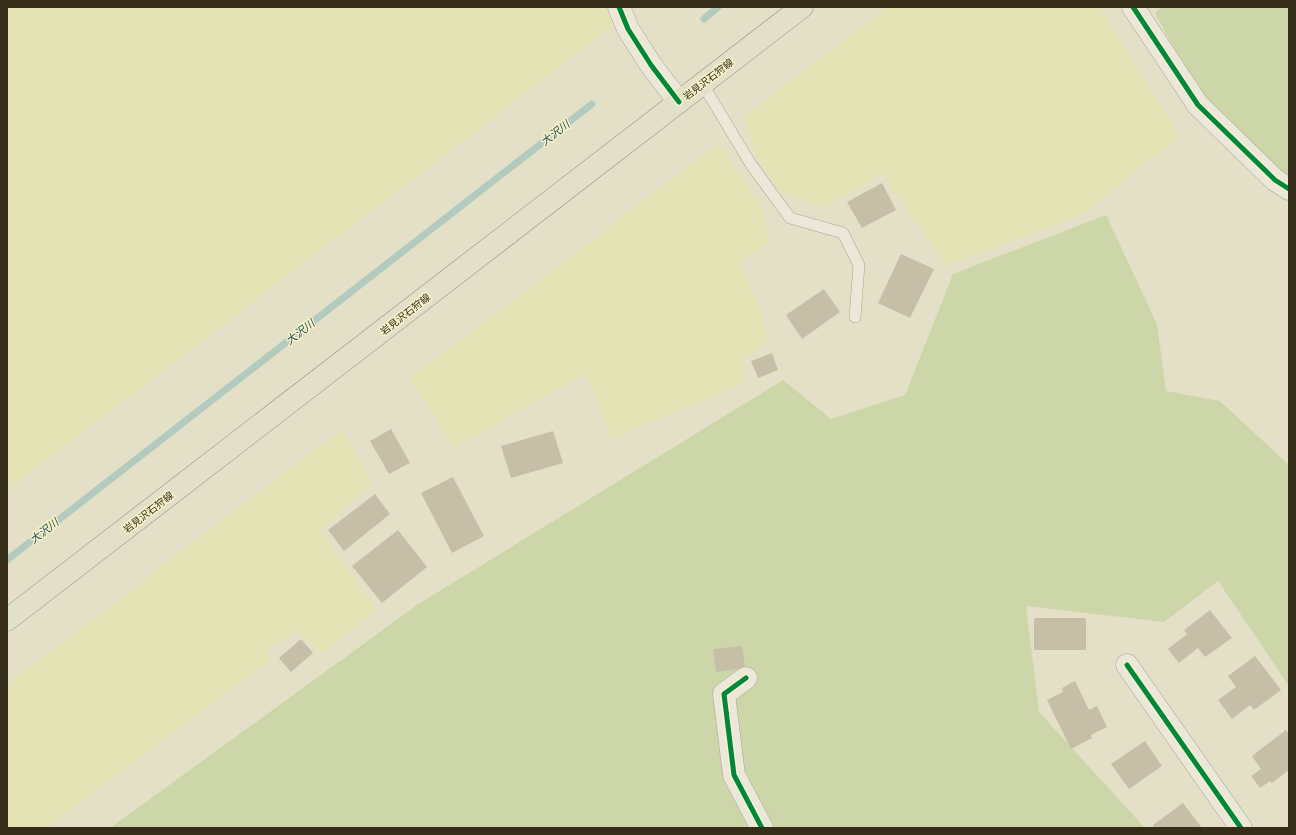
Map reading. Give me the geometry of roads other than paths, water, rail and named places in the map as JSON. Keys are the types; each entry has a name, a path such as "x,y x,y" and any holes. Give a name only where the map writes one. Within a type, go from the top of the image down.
{"main road":[{"name":"岩見沢石狩線","path":"7,620 802,7"}],"street":[{"path":"618,7 628,29 679,102"},
{"path":"1133,7 1198,105 1275,180 1289,190"},
{"path":"1127,665 1241,828"},
{"path":"746,678 724,694 734,775 762,828"}],"lane":[{"path":"702,83 750,162 790,218 843,233 859,265 855,317"}],"waterway":[{"name":"大沢川","path":"704,19 718,7"},
{"name":"大沢川","path":"7,560 592,104"}]}
